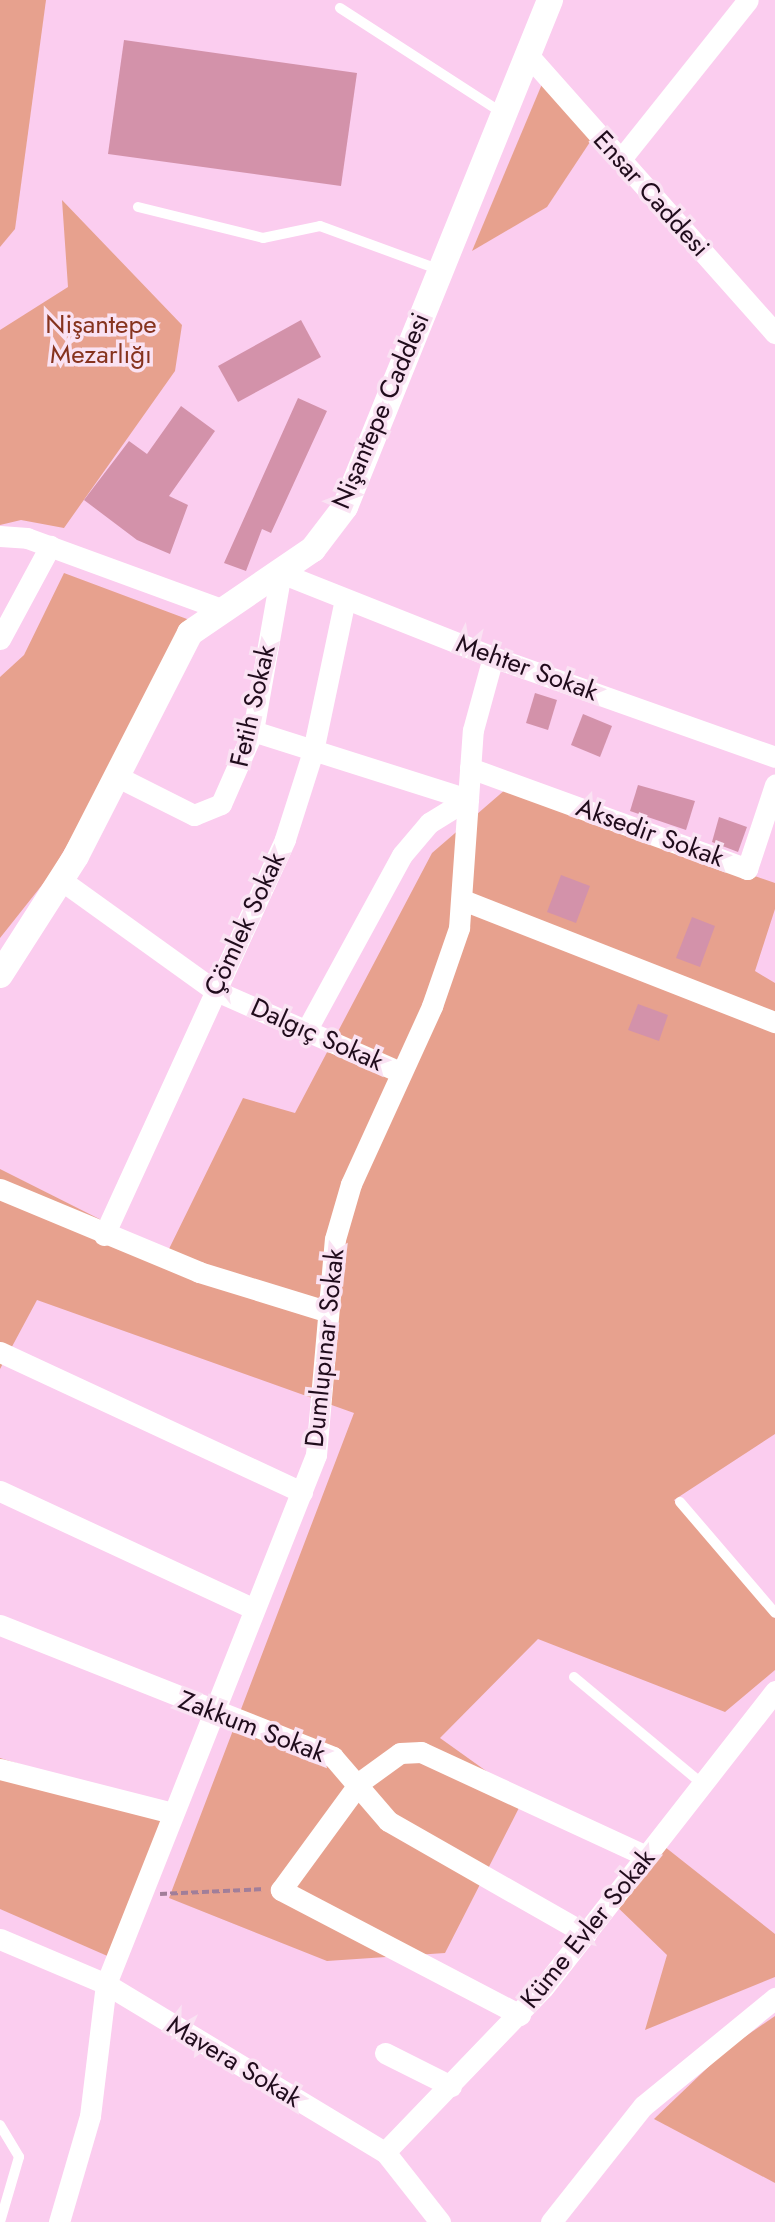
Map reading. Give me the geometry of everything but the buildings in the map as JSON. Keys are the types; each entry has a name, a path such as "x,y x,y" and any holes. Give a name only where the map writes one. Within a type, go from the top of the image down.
{"street":[{"name":"Nişantepe Caddesi","path":"0,975 61,880 118,776 190,633 313,549 345,508 550,0"},
{"path":"621,159 748,0"},
{"name":"Ensar Caddesi","path":"528,55 775,333"},
{"path":"0,536 50,546 223,610"},
{"path":"0,639 50,546"},
{"name":"Mehter Sokak","path":"281,573 493,657 775,757"},
{"name":"Fetih Sokak","path":"118,776 194,816 209,813 235,782 253,732 281,573"},
{"name":"Çömlek Sokak","path":"104,1235 285,839 313,751 345,599"},
{"name":"Dumlupınar Sokak","path":"59,2222 90,2116 106,1984 253,1608 316,1455 326,1311 351,1184 432,1006 463,900 470,768 493,657"},
{"path":"253,732 468,799"},
{"name":"Aksedir Sokak","path":"470,768 747,869 775,785"},
{"path":"306,1031 402,855 429,823 468,799"},
{"name":"Dalgıç Sokak","path":"61,880 214,990 400,1072"},
{"path":"463,900 775,1022"},
{"path":"0,1189 104,1235 326,1311"},
{"path":"0,1352 302,1492"},
{"path":"0,1491 253,1608"},
{"name":"Zakkum Sokak","path":"0,1625 212,1712 333,1757 360,1782 388,1822 586,1934"},
{"name":"Küme Evler Sokak","path":"385,2152 520,2015 775,1691"},
{"path":"520,2015 281,1890 360,1782 400,1753 421,1752 646,1856"},
{"path":"0,1769 172,1813"},
{"name":"Mavera Sokak","path":"0,1939 106,1984 385,2152 440,2222"},
{"path":"551,2222 643,2106 775,1998"},
{"path":"385,2053 451,2086"}],"lane":[{"path":"340,8 504,114"},
{"path":"138,207 263,238 320,226 440,270"},
{"path":"680,1502 775,1613"},
{"path":"574,1677 701,1783"},
{"path":"0,2125 19,2157 0,2222"}],"path":[{"path":"140,1896 281,1890"}],"green space":[{"path":"0,0 46,0 15,229 0,247"},
{"path":"542,84 592,139 547,207 472,251"},
{"name":"Nişantepe Mezarlığı","path":"62,200 182,325 175,371 64,528 21,520 0,525 0,330 68,287"},
{"path":"64,573 195,622 50,875 0,938 0,677 24,655"},
{"path":"506,789 775,883 775,909 755,971 775,983 775,1434 674,1500 775,1618 775,1670 725,1712 538,1639 440,1738 524,1798 445,1953 327,1961 169,1898 354,1413 37,1300 0,1369 0,1169 167,1253 243,1098 295,1113 432,853"},
{"path":"0,1758 167,1810 112,1958 0,1909"},
{"path":"660,1843 775,1934 775,1977 645,2030 667,1955 610,1900"},
{"path":"775,2016 775,2183 654,2119 727,2049"}]}
